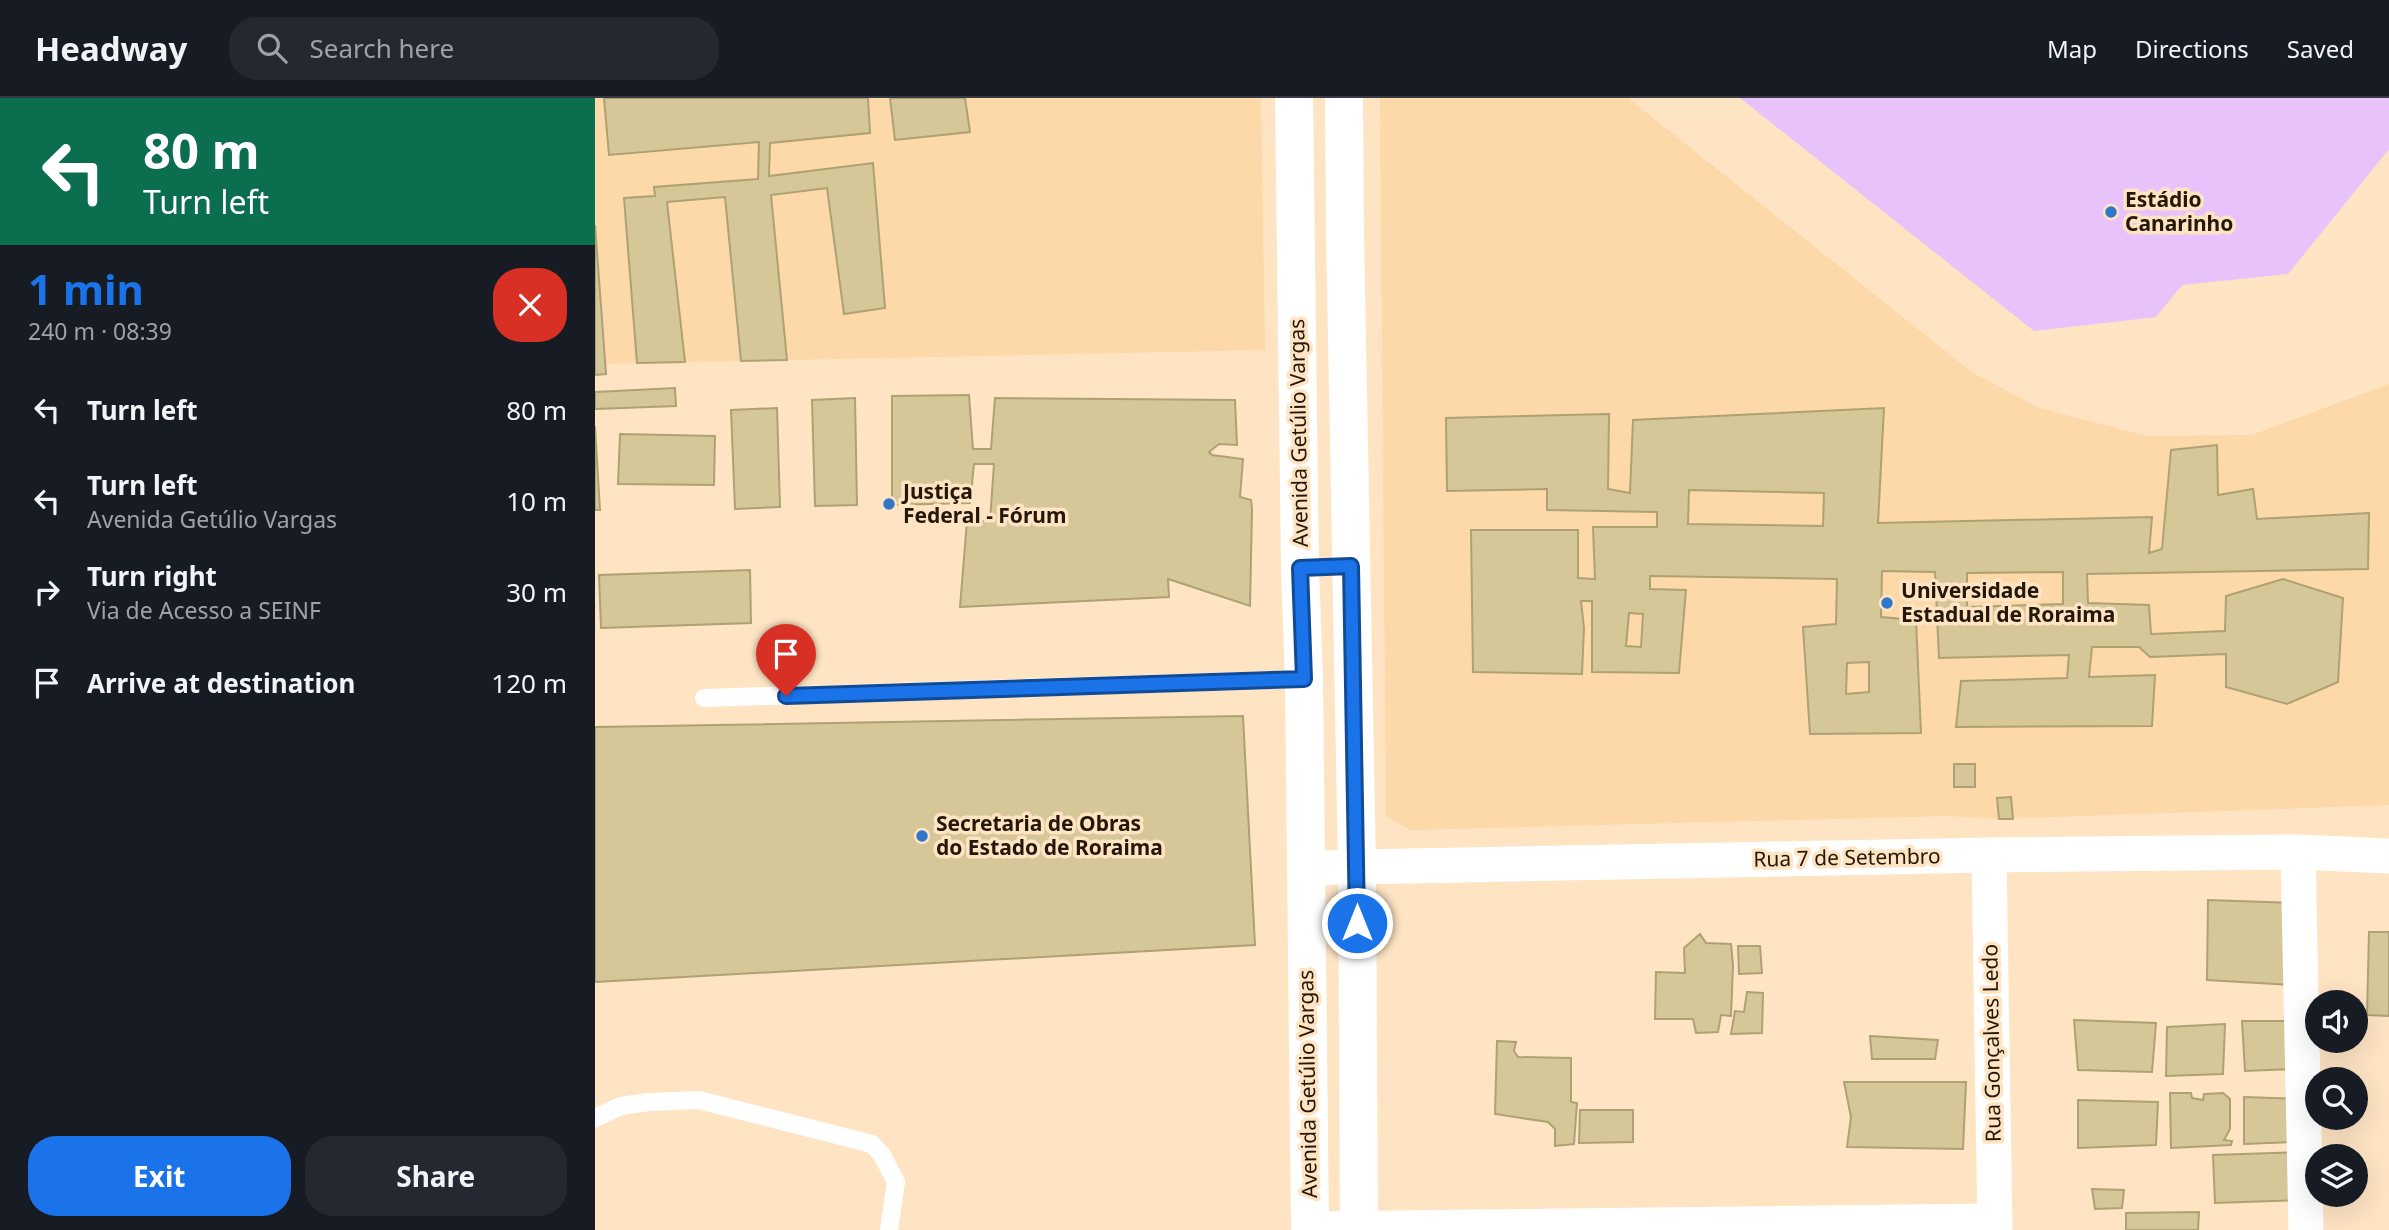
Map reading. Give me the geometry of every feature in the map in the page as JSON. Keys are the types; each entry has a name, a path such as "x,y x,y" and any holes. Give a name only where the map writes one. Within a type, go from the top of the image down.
{"main road":[{"name":"Avenida Getúlio Vargas","path":"1294,98 1310,1229"},
{"path":"1344,98 1357,867 1359,1229"},
{"path":"1300,568 1351,566"}],"street":[{"name":"Rua 7 de Setembro","path":"1305,868 1989,855 2298,852 2389,856"},
{"path":"2298,852 2306,1230"},
{"name":"Rua Gonçalves Ledo","path":"1989,855 1995,1225"},
{"path":"1310,1229 1995,1225"}],"lane":[{"path":"704,698 1304,679"},
{"path":"595,1118 598,1114 621,1106 699,1100 872,1143 882,1155 895,1182 889,1230"}],"shaded area":[{"path":"595,98 1261,98 1265,350 595,364"},
{"name":"Universidade Estadual de Roraima","path":"1380,98 1628,98 1973,373 2039,408 2147,436 2252,435 2389,384 2389,805 1999,819 1948,816 1410,830 1386,816"},
{"name":"Estádio Canarinho","path":"1740,98 2389,98 2389,149 2288,274 2182,285 2156,317 2034,331"}],"building":[{"path":"604,98 868,98 870,133 770,143 769,176 873,163 885,308 844,314 827,188 771,195 787,360 741,361 725,197 667,202 685,362 637,363 624,198 655,196 654,187 758,179 759,142 609,155"},
{"path":"890,98 965,98 970,132 895,140"},
{"path":"595,225 606,374 595,375"},
{"path":"675,388 676,406 595,409 595,392"},
{"path":"969,395 973,449 991,449 995,398 1235,400 1237,445 1219,444 1209,452 1212,455 1243,459 1240,497 1251,500 1252,509 1250,606 1168,579 1169,597 960,607 967,521 990,521 994,464 974,464 970,503 892,505 892,396"},
{"path":"855,398 857,505 815,506 812,400"},
{"path":"777,408 780,507 735,509 731,410"},
{"path":"1884,408 1878,523 2152,517 2149,553 2162,549 2171,450 2217,445 2218,495 2253,489 2257,519 2369,513 2368,569 2087,574 2088,603 2149,605 2151,634 2225,631 2226,596 2283,579 2343,598 2338,682 2287,704 2226,687 2226,654 2150,657 2139,647 2092,647 2089,677 2155,675 2152,726 1956,727 1961,681 2067,678 2069,655 1939,658 1935,572 1882,571 1881,617 1916,620 1921,733 1810,734 1803,627 1836,624 1837,579 1650,576 1650,589 1686,590 1679,673 1592,672 1592,601 1581,601 1584,628 1582,674 1473,672 1471,530 1578,530 1578,578 1595,579 1593,527 1657,527 1657,512 1547,510 1547,489 1447,491 1446,418 1609,414 1608,489 1630,493 1633,420","holes":["1689,490 1824,493 1823,526 1688,524","2063,572 2063,604 1967,607 1967,573","1629,613 1643,614 1641,647 1626,646","1869,662 1869,692 1846,694 1847,663"]},
{"path":"595,426 600,510 595,510"},
{"path":"620,434 715,436 714,485 618,484"},
{"path":"750,570 751,623 601,628 599,575"},
{"name":"Secretaria de Obras do Estado de Roraima","path":"1243,716 1255,945 595,982 595,727"},
{"path":"1954,764 1975,764 1975,787 1954,787"},
{"path":"2011,797 2013,819 1999,819 1997,798"},
{"path":"2208,900 2294,903 2292,985 2207,980"},
{"path":"2369,932 2389,932 2389,1016 2368,1015"},
{"path":"1700,934 1706,943 1731,944 1731,1016 1721,1015 1718,1032 1696,1033 1693,1019 1655,1019 1656,972 1685,973 1684,948"},
{"path":"1738,946 1760,946 1762,973 1739,974"},
{"path":"1747,992 1763,993 1762,1033 1731,1034 1735,1011 1744,1012"},
{"path":"2074,1020 2156,1023 2152,1072 2078,1070"},
{"path":"2242,1021 2296,1021 2296,1069 2245,1071"},
{"path":"2225,1024 2223,1074 2166,1076 2167,1027"},
{"path":"1870,1036 1938,1040 1935,1059 1872,1059"},
{"path":"1497,1041 1516,1042 1514,1051 1518,1057 1571,1058 1571,1102 1577,1103 1574,1144 1555,1146 1555,1129 1548,1122 1495,1114"},
{"path":"1844,1082 1966,1082 1963,1149 1847,1147 1851,1117"},
{"path":"2170,1093 2191,1093 2192,1098 2203,1100 2204,1094 2223,1093 2230,1099 2230,1129 2224,1140 2232,1141 2231,1145 2171,1148"},
{"path":"2244,1097 2299,1099 2298,1142 2244,1144"},
{"path":"2078,1100 2158,1102 2156,1145 2078,1148"},
{"path":"1580,1110 1633,1110 1633,1142 1579,1143"},
{"path":"2299,1152 2301,1200 2215,1203 2213,1155"},
{"path":"2092,1189 2124,1190 2122,1208 2095,1209"},
{"path":"2199,1212 2198,1230 2126,1230 2126,1213"}],"place":[{"name":"Estádio Canarinho","path":"2111,212"},
{"name":"Justiça Federal - Fórum","path":"889,504"},
{"name":"Universidade Estadual de Roraima","path":"1887,603"},
{"name":"Secretaria de Obras do Estado de Roraima","path":"922,836"}],"route":[{"path":"786,696 1304,679 1300,568 1351,566 1357,923"}]}
